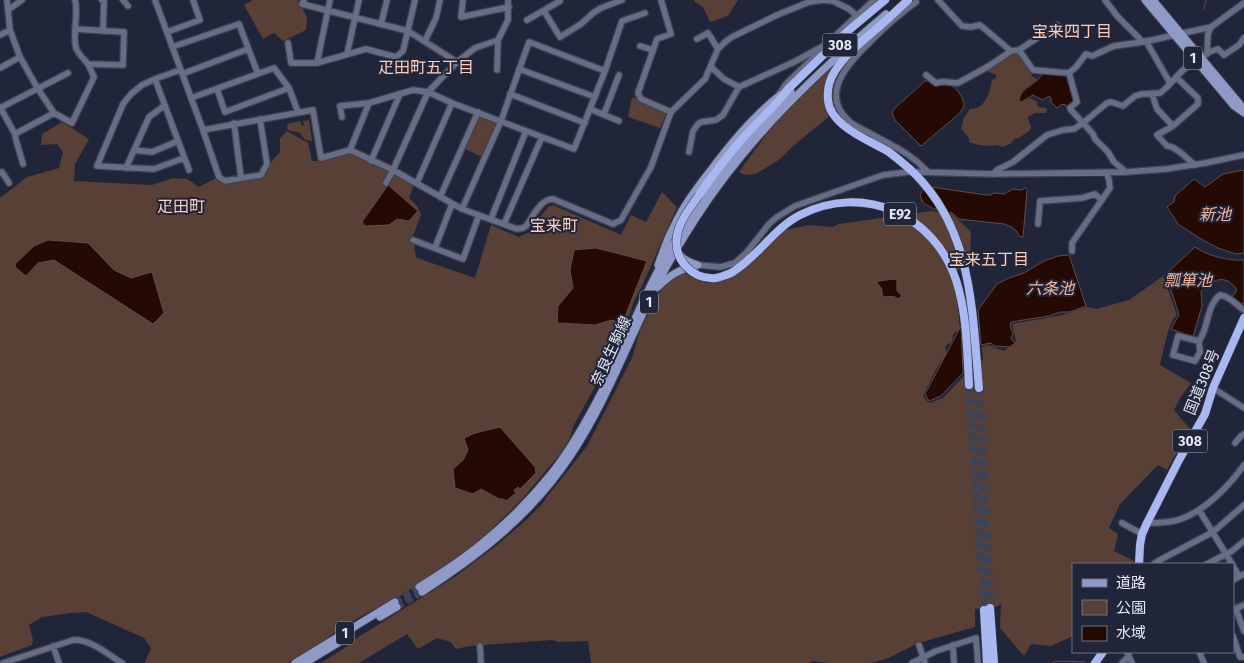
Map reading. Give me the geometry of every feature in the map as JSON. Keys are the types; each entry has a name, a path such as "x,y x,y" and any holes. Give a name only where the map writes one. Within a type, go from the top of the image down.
{"highway":[{"name":"308","path":"790,91 849,30 884,0"},
{"name":"308","path":"790,91 891,0"},
{"path":"886,14 903,0"},
{"name":"E92","path":"913,0 863,41 840,64 828,86 827,98 830,110 840,122 891,154 919,175 951,225 959,246 966,275 979,388"},
{"path":"886,14 913,0"},
{"name":"E92","path":"790,91 778,99 742,139 686,215 678,230 676,244 683,264 689,270 702,277 716,278 731,273 746,263 786,223 800,214 838,203 872,204 897,212 932,238 944,254 952,271 962,304 970,385"},
{"name":"国道308号","path":"1141,563 1140,545 1142,534 1179,460 1206,414 1213,388 1244,318"},
{"path":"987,663 987,609 994,663"},
{"path":"1095,663 1104,653"}],"main road":[{"name":"1","path":"1145,0 1201,57 1244,109"},
{"name":"1","path":"1153,0 1178,34"},
{"name":"奈良生駒線","path":"650,292 711,196 732,168 777,116 828,65 886,14"},
{"name":"1","path":"1201,57 1234,106 1244,113"},
{"name":"奈良生駒線","path":"421,590 493,534 551,474 578,435 595,404 650,292 660,266 686,224 715,182 790,91"},
{"name":"奈良生駒線","path":"650,292 668,238 681,211 735,139 778,99"},
{"path":"682,240 680,247 681,255 687,261 698,265"},
{"path":"650,292 678,271 698,265"},
{"name":"1","path":"295,663 396,605 305,663"},
{"path":"312,663 348,637"}],"street":[{"path":"7,0 10,30 20,56 54,113 72,123 94,76 88,64 77,50 75,0"},
{"path":"8,10 22,0"},
{"path":"102,0 104,2 103,31"},
{"path":"123,0 128,6"},
{"path":"154,0 219,177 225,180 261,175 267,164 260,119"},
{"path":"167,32 200,20 193,0"},
{"path":"304,0 302,4 408,30 457,62"},
{"path":"317,63 330,0"},
{"path":"348,54 359,0"},
{"path":"381,24 387,0"},
{"path":"288,43 291,62 317,63 366,49 396,57 403,52 415,0"},
{"path":"425,41 436,18 440,0"},
{"path":"463,0 461,17 508,3 508,20 498,40 497,70"},
{"path":"527,20 561,0"},
{"path":"544,11 560,37 581,24 601,8 622,0"},
{"path":"661,0 671,34 657,39 638,93 641,99 670,112"},
{"path":"203,130 313,110 321,158 350,150 393,170 462,210 517,229 523,228 544,202 549,199 613,224 621,220 651,167 670,112 705,79 718,49 732,37 809,2 833,0 857,16"},
{"path":"689,152 694,131 698,124 716,120 723,115 739,87 794,62 819,48 874,0"},
{"path":"913,0 875,34 849,63 838,82 836,100 839,108 851,122 910,155 927,171"},
{"path":"938,0 962,26 980,25 1011,51"},
{"path":"1105,0 1118,18 1144,42 1170,83"},
{"path":"1019,50 1033,70 1070,73 1086,54 1092,56 1114,46 1144,42 1211,27 1244,3"},
{"path":"342,117 340,106 369,103 413,90 428,92 574,149 595,97 622,20 645,13"},
{"path":"172,47 238,24 258,74"},
{"path":"926,75 936,83 943,81 958,83 1011,51 1019,50 1057,25"},
{"path":"1201,57 1211,27"},
{"path":"75,29 124,32 123,65 88,64"},
{"path":"0,35 10,30"},
{"path":"697,39 708,33 718,49"},
{"path":"994,174 997,170 1013,162 1047,136 1063,130 1074,129 1107,103 1111,102 1123,106 1135,96 1160,93 1201,57 1218,49 1224,55 1239,46 1244,38"},
{"path":"386,183 428,92 457,62 475,48 498,40"},
{"path":"462,210 501,121 529,42 604,71"},
{"path":"640,46 653,50"},
{"path":"778,99 786,84 812,58 819,48"},
{"path":"184,158 154,170 96,166 122,104 142,85 155,79 248,49"},
{"path":"0,68 20,56"},
{"path":"711,67 724,79 739,87"},
{"path":"191,98 274,68 289,88 298,112"},
{"path":"519,69 595,97"},
{"path":"22,164 15,134 0,107 68,73"},
{"path":"1070,73 1077,102 1070,108 1108,152 1111,159 1126,172"},
{"path":"604,114 619,76"},
{"path":"1176,77 1198,98 1198,104 1173,126 1157,136 1167,146 1172,146 1195,165"},
{"path":"155,79 189,170"},
{"path":"217,89 225,112 289,88"},
{"path":"371,161 400,94"},
{"path":"510,94 584,123"},
{"path":"1152,94 1157,109 1173,126"},
{"path":"417,183 452,102"},
{"path":"350,150 369,103"},
{"path":"126,168 149,116 165,106"},
{"path":"590,109 619,121"},
{"path":"440,197 478,112"},
{"path":"15,134 54,113"},
{"path":"234,124 241,178"},
{"path":"490,219 526,131"},
{"path":"504,224 542,137"},
{"path":"134,150 152,152 178,141"},
{"path":"919,175 927,171 994,174 1126,172 1195,165 1244,155"},
{"path":"0,173 2,172 9,183"},
{"path":"698,265 720,267 735,263 777,217 795,206 883,175 908,172"},
{"path":"1072,251 1072,243 1110,188 1110,180 1107,173"},
{"path":"1038,224 1040,201 1082,198 1095,194 1102,200"},
{"path":"436,248 452,204"},
{"path":"413,240 463,259 478,215"},
{"path":"1199,341 1178,336 1173,355 1195,360 1200,352 1199,341 1206,329 1216,298 1220,295 1229,297 1244,310"},
{"path":"1213,388 1244,408"},
{"path":"1235,444 1244,434"},
{"path":"1147,523 1165,523 1192,515 1221,492 1244,465"},
{"path":"1155,563 1213,532 1244,505"},
{"path":"1199,510 1231,563"},
{"path":"1122,522 1142,534"},
{"path":"1209,563 1244,541"},
{"path":"1244,605 1234,610 1244,631"},
{"path":"912,663 924,660 936,650 976,638 978,663"},
{"path":"1234,639 1240,657 1244,657"},
{"path":"3,663 73,640 80,640 91,644 122,663"},
{"path":"919,645 924,660"},
{"path":"952,645 954,663"},
{"path":"53,646 59,663"},
{"path":"480,646 481,663"},
{"path":"1122,663 1128,654"},
{"path":"1128,654 1132,663"}],"green space":[{"path":"253,0 298,0 307,18 306,30 283,41 274,33 263,39 244,5"},
{"path":"694,0 738,0 728,16 710,22 703,7"},
{"path":"1012,52 1019,52 1032,70 1032,76 1038,80 1023,91 1019,101 1030,98 1037,102 1038,107 1046,108 1047,111 1045,113 1035,113 1028,117 1031,129 1010,144 1002,147 969,142 969,138 961,129 963,119 970,109 975,109 983,103 990,90 992,80 996,78 996,75 985,70"},
{"path":"835,66 826,82 831,115 780,159 756,174 745,175 739,172 768,132 803,92 815,84 831,67"},
{"path":"633,97 664,111 666,114 660,128 628,117"},
{"path":"479,116 497,123 482,157 465,149"},
{"path":"309,120 312,141 305,140 300,133 288,130 287,124 300,121 302,126 304,125 303,121"},
{"path":"62,122 89,139 75,164 74,181 152,185 173,178 187,179 199,187 216,178 227,183 261,178 280,152 280,138 287,131 308,143 312,161 350,152 414,185 409,198 417,206 421,215 413,236 416,257 475,278 491,225 519,237 529,232 548,207 553,205 621,235 631,215 646,222 662,192 677,207 602,374 561,453 522,499 485,536 448,565 386,605 374,609 346,625 326,640 288,663 145,663 151,648 144,638 86,612 42,617 29,625 33,640 32,645 0,657 0,198 27,177 59,168 63,152 57,144 41,145 42,134","holes":["573,284 612,320 595,325 558,306 573,288"]},
{"path":"931,211 952,214 971,232 970,256 954,276 949,275 956,294 960,329 953,334 952,342 945,346 947,353 936,369 923,396 929,403 943,398 983,360 982,347 988,345 1004,351 1016,341 1012,324 1063,315 1087,307 1096,309 1129,300 1163,276 1177,315 1168,331 1160,365 1191,383 1174,410 1190,429 1167,470 1158,465 1120,504 1109,528 1118,534 1114,551 1134,561 1133,563 1072,563 1072,636 1051,646 1031,644 1024,656 1000,628 1001,604 995,607 975,609 975,627 918,643 889,658 871,663 812,661 810,663 591,663 588,641 558,642 552,640 470,646 456,649 451,642 437,638 418,649 407,634 359,663 321,663 357,638 456,576 497,545 542,504 587,446 632,358 640,330 654,302 665,284 673,277 683,272 707,283 726,279 745,268 785,230 810,225 832,227 839,224"}],"water":[{"path":"1043,73 1068,74 1076,101 1069,106 1062,104 1057,108 1051,102 1049,96 1043,100 1033,95 1021,102 1019,101 1022,92"},
{"path":"925,81 934,85 951,85 960,94 964,106 960,113 921,146 895,120 892,113 895,108"},
{"name":"新池","path":"1243,170 1244,253 1236,254 1218,248 1201,239 1178,224 1167,207 1174,202 1175,196 1194,179 1205,187 1223,174"},
{"path":"388,185 418,211 409,221 397,219 389,225 365,226 362,222"},
{"path":"931,187 986,195 994,193 1004,194 1013,189 1021,190 1025,188 1027,190 1023,237 1019,236 1012,227 1004,224 959,219 952,213 934,209 923,203 920,195 923,189"},
{"path":"48,240 88,243 114,270 131,278 152,272 164,313 153,324 54,260 38,263 26,276 16,268 15,264 34,246"},
{"name":"瓢箪池","path":"1195,247 1218,257 1244,260 1244,302 1240,305 1232,297 1236,292 1236,288 1232,284 1223,280 1214,281 1201,291 1202,306 1193,337 1171,329 1179,315 1166,274"},
{"path":"596,248 647,261 622,324 612,320 595,325 557,323 558,306 573,288 570,270 574,250"},
{"name":"六条池","path":"1069,255 1086,306 1070,312 1060,312 1049,316 1011,322 1010,327 1013,333 1011,339 1015,343 1010,347 994,346 991,343 981,345 978,310 997,284 1024,273 1044,261 1058,256"},
{"path":"895,279 897,281 897,291 902,296 898,299 883,297 882,289 877,283 878,281"},
{"path":"961,326 963,373 941,396 929,401 925,394"},
{"path":"500,427 535,467 536,473 520,489 518,487 514,490 516,493 506,501 481,489 473,494 455,488 453,469 463,460 468,450 464,438 475,433"}],"waterway":[{"path":"1204,9 1206,0"},
{"path":"1234,605 1238,603"},
{"path":"1052,663 1058,661 1085,662"}],"tunnel":[{"path":"969,385 984,610"},
{"path":"979,388 990,608"},
{"path":"395,602 419,587"},
{"path":"397,607 422,592"}],"district":[{"name":"宝来四丁目","path":"1072,31"},
{"name":"疋田町五丁目","path":"426,67"},
{"name":"疋田町","path":"181,206"},
{"name":"宝来町","path":"554,225"},
{"name":"宝来五丁目","path":"989,259"}]}
